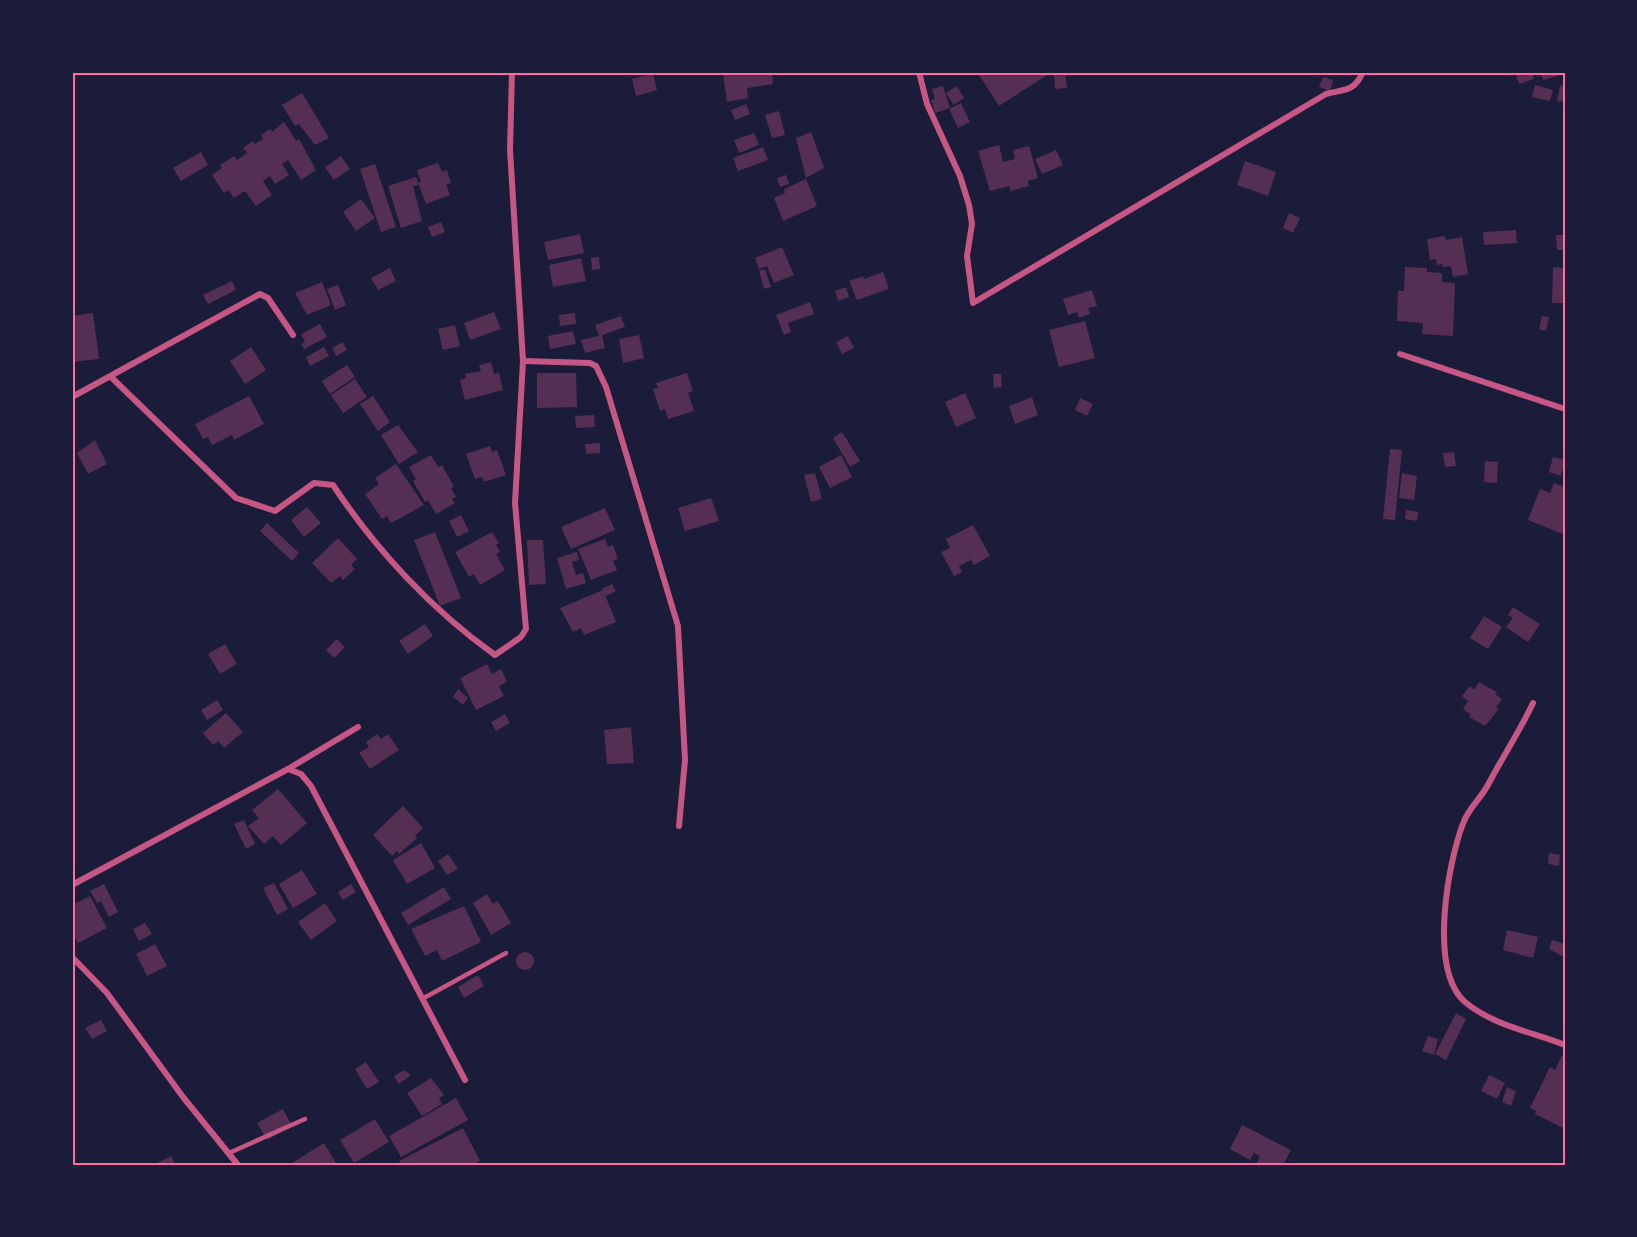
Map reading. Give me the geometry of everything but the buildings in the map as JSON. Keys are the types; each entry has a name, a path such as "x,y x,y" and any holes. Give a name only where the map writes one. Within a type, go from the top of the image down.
{"street":[{"path":"111,377 236,498 275,512 314,483 333,485 355,518 402,573 468,636 495,655 521,637 526,629 515,502 523,361 510,150 512,72"},
{"path":"919,72 927,104 960,176 969,205 972,225 967,256 973,303 1326,94 1349,91 1358,83 1363,72"},
{"path":"72,397 260,294 268,298 293,334"},
{"path":"1400,354 1565,409"},
{"path":"523,361 590,363 596,366 606,387 678,626 685,760 679,826"},
{"path":"1533,703 1488,785 1473,803 1464,822 1446,902 1445,952 1449,980 1463,1000 1480,1013 1498,1021 1565,1045"},
{"path":"72,885 288,769 358,728"},
{"path":"288,769 301,774 311,786 465,1080"},
{"path":"72,957 107,993 183,1097 238,1165"}],"lane":[{"path":"422,999 506,953"},
{"path":"229,1153 305,1119"}]}
